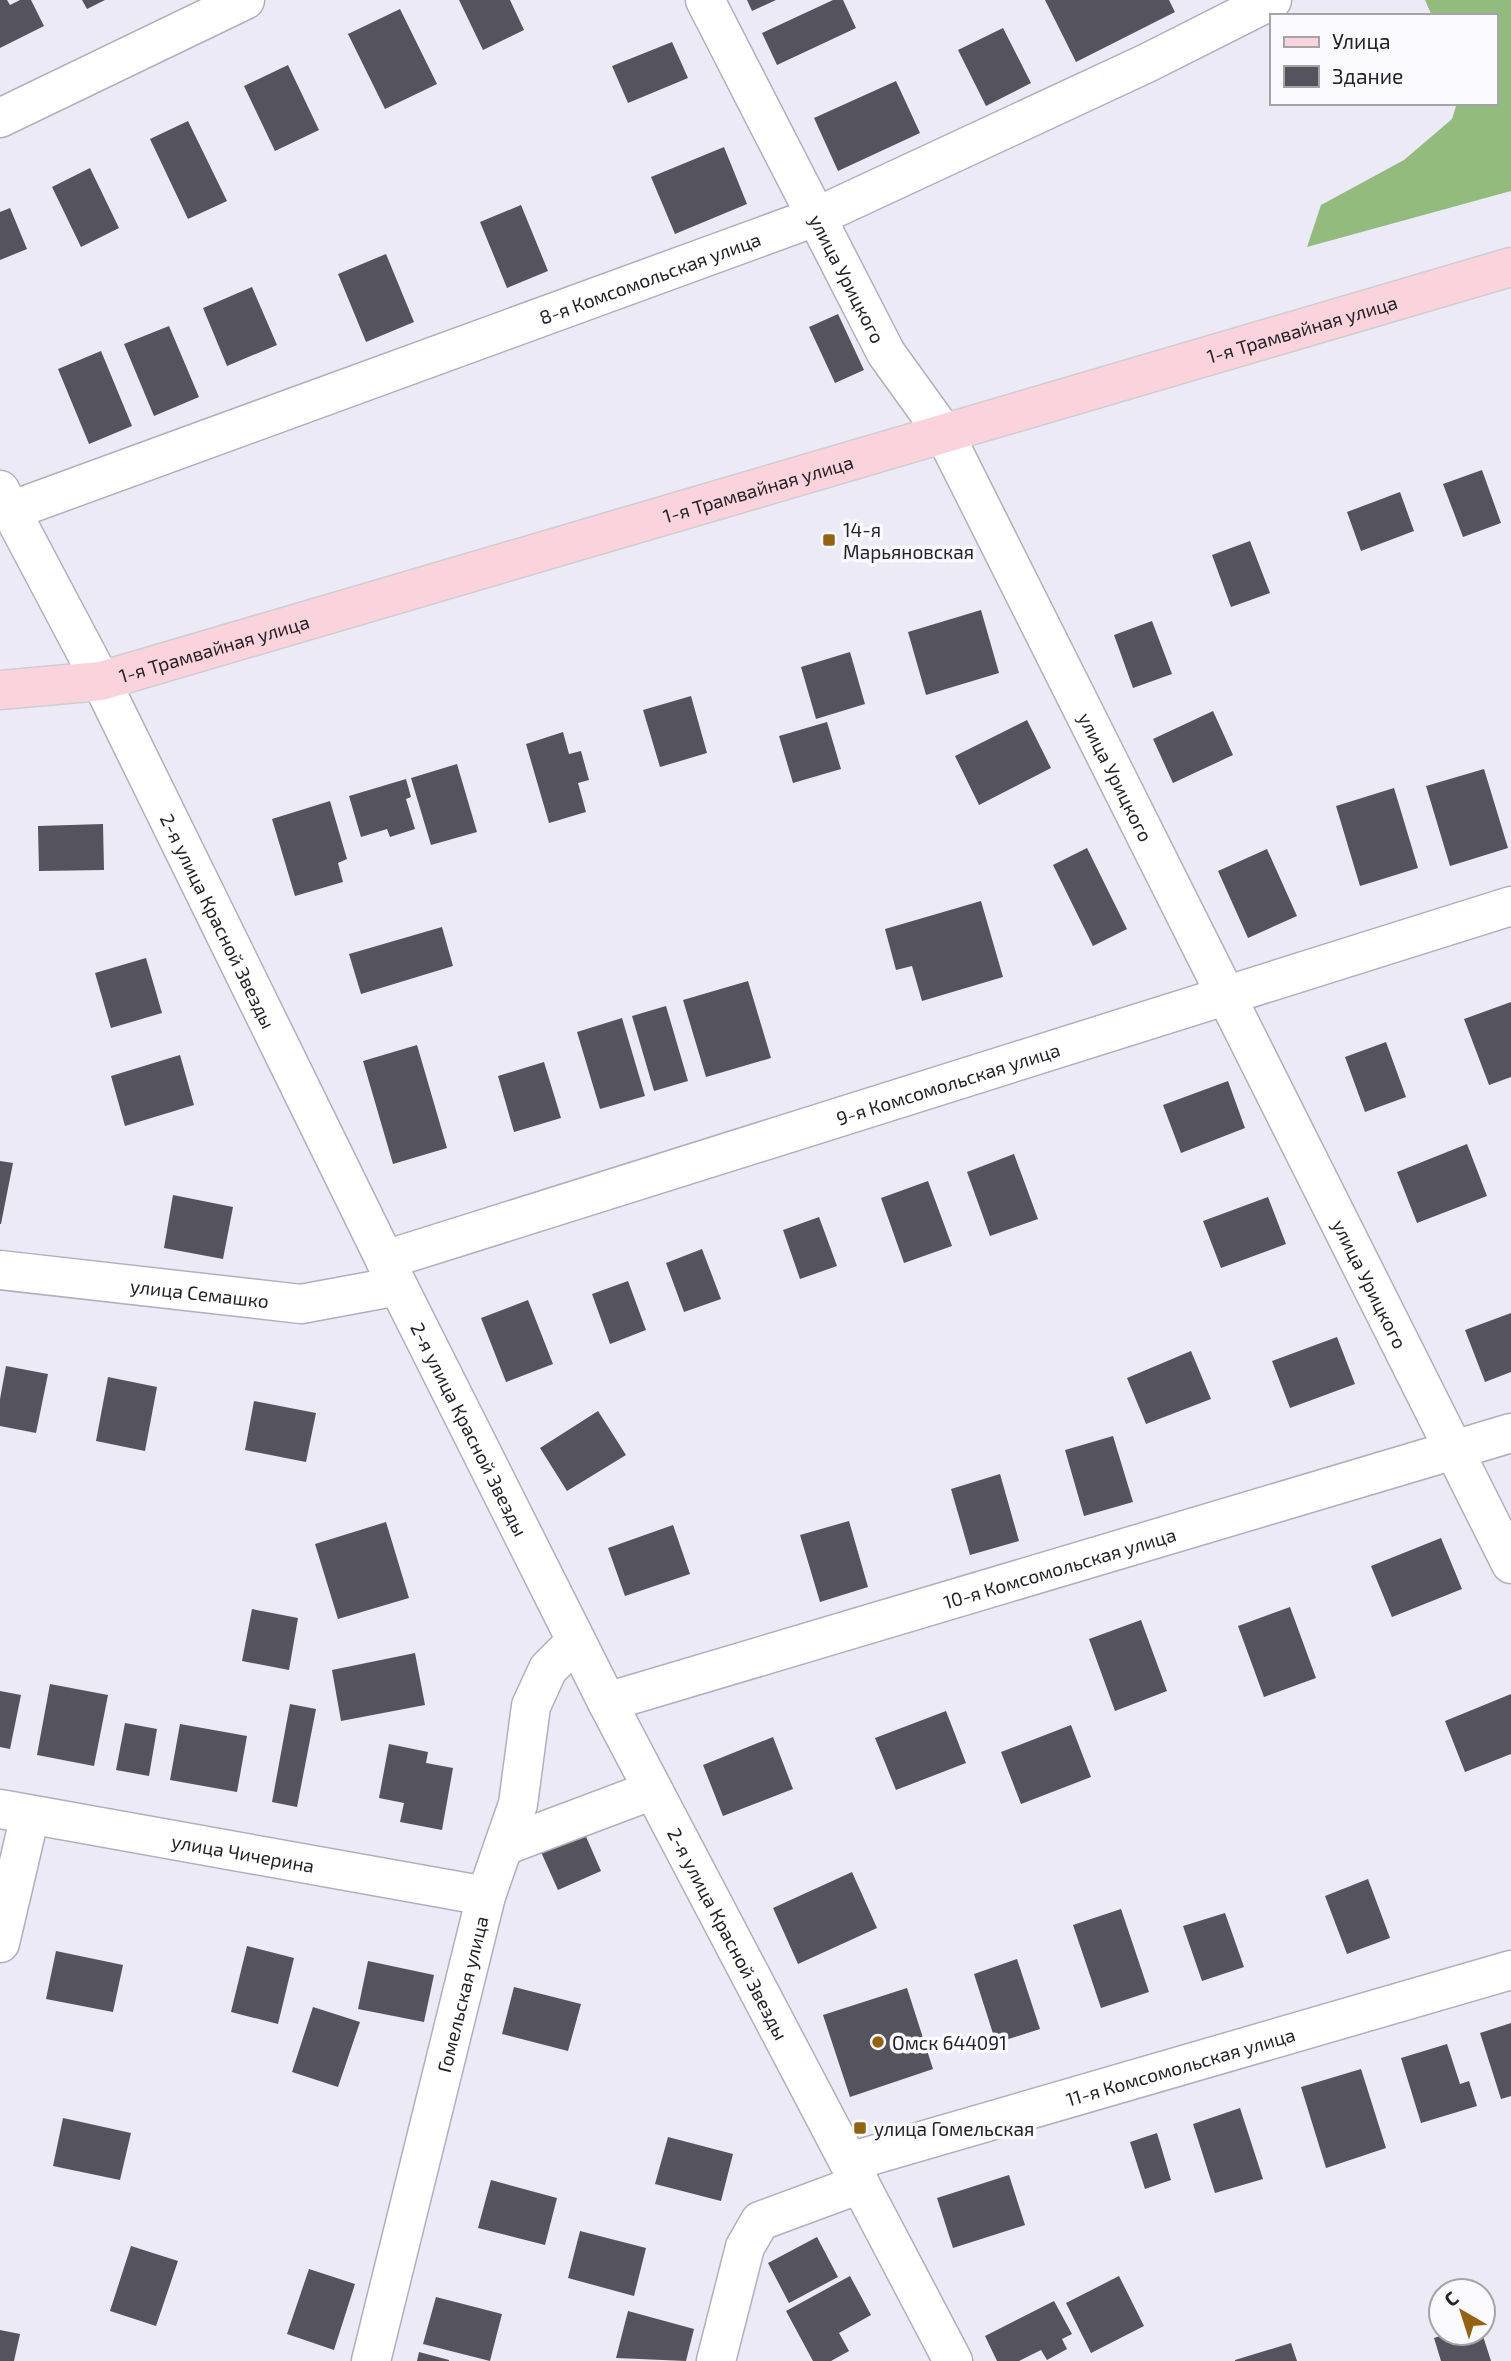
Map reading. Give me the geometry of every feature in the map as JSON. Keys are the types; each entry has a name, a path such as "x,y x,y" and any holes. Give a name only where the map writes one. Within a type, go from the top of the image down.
{"main road":[{"name":"1-я Трамвайная улица","path":"0,690 102,681 1511,267"}],"street":[{"path":"0,118 245,0"},
{"name":"улица Урицкого","path":"705,0 886,353 945,435 1224,995 1457,1450 1511,1564"},
{"name":"8-я Комсомольская улица","path":"5,500 818,216 1147,63 1272,0"},
{"name":"2-я улица Красной Звезды","path":"5,500 102,681 392,1273 607,1702 953,2361"},
{"name":"9-я Комсомольская улица","path":"392,1273 1224,995 1511,906"},
{"name":"улица Семашко","path":"0,1269 301,1304 392,1273"},
{"name":"10-я Комсомольская улица","path":"607,1702 1511,1433"},
{"name":"Гомельская улица","path":"371,2361 486,1896 518,1804 531,1706 548,1669 576,1641"},
{"path":"504,1846 653,1790"},
{"path":"0,1943 15,1812"},
{"name":"улица Чичерина","path":"15,1812 486,1896"},
{"name":"11-я Комсомольская улица","path":"716,2361 745,2248 760,2221 854,2173 1511,1969"}],"green space":[{"path":"1425,0 1511,0 1511,191 1307,247 1321,205 1404,160 1452,119 1456,105 1497,105 1497,14 1431,14"}],"building":[{"path":"0,0 7,0 10,5 20,0 31,0 44,26 0,48"},
{"path":"82,0 105,0 87,9"},
{"path":"459,0 510,0 524,30 483,50"},
{"path":"747,0 776,0 752,11"},
{"path":"833,0 843,0 856,28 777,65 762,33"},
{"path":"1045,0 1169,0 1175,12 1076,62"},
{"path":"400,9 437,84 385,109 348,34"},
{"path":"1003,28 1031,83 986,106 958,50"},
{"path":"672,42 688,78 628,103 612,66"},
{"path":"288,65 319,130 275,151 244,86"},
{"path":"896,81 920,133 838,171 814,118"},
{"path":"188,121 227,201 188,219 150,139"},
{"path":"724,147 747,204 675,234 651,177"},
{"path":"90,168 119,228 81,247 52,187"},
{"path":"521,205 548,271 507,288 480,222"},
{"path":"10,208 27,249 0,260 0,212"},
{"path":"386,254 414,322 366,342 338,274"},
{"path":"252,287 277,345 227,366 203,308"},
{"path":"838,314 864,370 835,383 809,327"},
{"path":"169,326 199,397 154,416 124,344"},
{"path":"101,351 132,426 89,444 58,369"},
{"path":"1482,470 1501,523 1463,537 1443,484"},
{"path":"1400,492 1414,531 1361,551 1347,512"},
{"path":"1250,541 1270,593 1231,607 1212,555"},
{"path":"981,610 999,673 926,695 908,632"},
{"path":"1152,621 1172,674 1133,688 1114,635"},
{"path":"850,652 865,704 816,719 801,667"},
{"path":"691,696 707,753 660,767 643,710"},
{"path":"1213,711 1233,755 1173,783 1153,739"},
{"path":"1027,720 1051,768 979,805 955,756"},
{"path":"827,722 841,769 793,783 779,736"},
{"path":"563,732 569,754 581,751 589,780 578,783 586,812 549,823 526,744"},
{"path":"457,764 477,832 431,845 411,778"},
{"path":"1484,769 1508,848 1450,866 1426,786"},
{"path":"406,779 411,797 406,799 415,829 390,837 387,829 361,837 349,796"},
{"path":"1394,788 1418,868 1360,886 1336,806"},
{"path":"330,801 347,859 338,863 343,882 295,896 272,819"},
{"path":"103,824 104,870 39,871 38,826"},
{"path":"1087,848 1127,929 1093,946 1053,865"},
{"path":"1267,849 1297,916 1248,938 1218,871"},
{"path":"981,901 1003,977 922,1001 912,966 896,970 885,929"},
{"path":"442,927 453,966 361,994 349,954"},
{"path":"146,958 162,1013 111,1028 95,973"},
{"path":"748,981 771,1058 706,1077 683,1000"},
{"path":"1511,1002 1511,1077 1489,1085 1464,1019"},
{"path":"666,1006 688,1081 654,1091 632,1016"},
{"path":"622,1018 645,1096 600,1109 577,1032"},
{"path":"1386,1042 1406,1097 1365,1112 1345,1057"},
{"path":"417,1045 447,1148 393,1164 363,1061"},
{"path":"180,1055 194,1105 125,1126 111,1076"},
{"path":"544,1062 561,1118 514,1132 498,1076"},
{"path":"1228,1081 1245,1128 1181,1153 1163,1105"},
{"path":"1467,1144 1487,1196 1417,1223 1397,1172"},
{"path":"1014,1154 1038,1219 990,1236 967,1172"},
{"path":"0,1161 13,1163 1,1224 0,1224"},
{"path":"928,1181 952,1246 904,1263 881,1198"},
{"path":"173,1195 233,1207 223,1259 164,1248"},
{"path":"1268,1197 1286,1244 1221,1268 1203,1221"},
{"path":"819,1217 837,1266 800,1279 783,1230"},
{"path":"702,1249 721,1299 684,1312 666,1263"},
{"path":"628,1281 646,1330 610,1344 592,1294"},
{"path":"528,1300 553,1364 506,1382 481,1318"},
{"path":"1511,1313 1511,1372 1485,1382 1465,1330"},
{"path":"1337,1337 1355,1384 1290,1408 1272,1361"},
{"path":"1191,1351 1211,1399 1146,1424 1127,1378"},
{"path":"6,1366 48,1374 36,1433 0,1426 0,1399"},
{"path":"108,1377 157,1387 145,1451 96,1441"},
{"path":"254,1401 316,1413 306,1462 245,1450"},
{"path":"598,1411 626,1455 567,1491 540,1448"},
{"path":"1113,1436 1133,1502 1084,1516 1065,1450"},
{"path":"1000,1474 1019,1541 970,1555 951,1489"},
{"path":"849,1521 868,1587 820,1602 800,1535"},
{"path":"386,1522 409,1598 338,1619 315,1544"},
{"path":"673,1525 690,1574 625,1596 608,1548"},
{"path":"1441,1538 1462,1589 1392,1617 1371,1566"},
{"path":"1290,1607 1316,1678 1264,1697 1238,1626"},
{"path":"252,1609 298,1618 289,1670 242,1661"},
{"path":"1141,1620 1167,1691 1115,1711 1089,1639"},
{"path":"415,1653 425,1705 341,1721 332,1670"},
{"path":"50,1684 108,1695 94,1766 37,1755"},
{"path":"0,1691 21,1695 10,1749 0,1747"},
{"path":"1511,1694 1511,1754 1465,1772 1445,1721"},
{"path":"290,1704 316,1709 297,1807 272,1802"},
{"path":"946,1711 966,1763 896,1790 875,1738"},
{"path":"125,1723 157,1729 149,1776 116,1770"},
{"path":"180,1724 247,1736 237,1792 170,1780"},
{"path":"1071,1725 1091,1777 1021,1804 1001,1752"},
{"path":"773,1737 793,1789 723,1816 703,1765"},
{"path":"389,1744 428,1752 426,1763 453,1768 442,1830 400,1822 404,1803 379,1798"},
{"path":"584,1832 601,1871 558,1890 541,1852"},
{"path":"852,1872 877,1928 798,1964 773,1908"},
{"path":"1368,1879 1390,1938 1347,1954 1325,1896"},
{"path":"1121,1909 1149,1992 1101,2008 1073,1925"},
{"path":"1225,1913 1244,1967 1202,1981 1183,1926"},
{"path":"247,1946 294,1958 278,2024 231,2012"},
{"path":"56,1951 123,1965 113,2012 46,1999"},
{"path":"1017,1959 1040,2029 996,2043 974,1974"},
{"path":"368,1961 434,1975 424,2022 358,2009"},
{"path":"514,1987 581,2004 568,2051 502,2034"},
{"name":"Омск 644091","path":"907,1988 933,2069 850,2097 823,2015"},
{"path":"313,2007 360,2022 338,2087 292,2072"},
{"path":"1511,2023 1511,2096 1501,2099 1480,2033"},
{"path":"1447,2044 1460,2084 1469,2081 1477,2106 1421,2123 1401,2058"},
{"path":"1361,2069 1386,2148 1326,2168 1301,2087"},
{"path":"1240,2108 1263,2179 1215,2193 1193,2124"},
{"path":"63,2118 131,2133 120,2180 53,2166"},
{"path":"1157,2133 1171,2180 1145,2189 1130,2142"},
{"path":"668,2137 733,2154 721,2201 655,2184"},
{"path":"1009,2175 1025,2225 953,2248 937,2198"},
{"path":"491,2180 557,2198 545,2245 478,2228"},
{"path":"580,2231 646,2248 634,2296 568,2278"},
{"path":"817,2237 838,2277 789,2303 768,2263"},
{"path":"131,2246 178,2261 156,2326 110,2311"},
{"path":"309,2269 355,2284 334,2350 287,2334"},
{"path":"850,2276 871,2315 839,2333 849,2351 831,2361 813,2361 786,2311"},
{"path":"1119,2276 1144,2326 1091,2353 1066,2303"},
{"path":"436,2297 502,2314 490,2361 423,2344"},
{"path":"1054,2301 1072,2334 1062,2339 1067,2349 1047,2360 1041,2350 1019,2361 997,2361 985,2336"},
{"path":"628,2311 694,2329 686,2361 616,2358"},
{"path":"0,2330 20,2334 14,2361 0,2361"},
{"path":"1291,2343 1297,2361 1235,2361 1235,2360"},
{"path":"1437,2347 1486,2347 1491,2361 1441,2361"},
{"path":"419,2352 449,2360 449,2361 417,2361"}],"place":[{"name":"14-я Марьяновская","path":"829,540"},
{"name":"Омск 644091","path":"878,2042"},
{"name":"улица Гомельская","path":"860,2128"}]}
